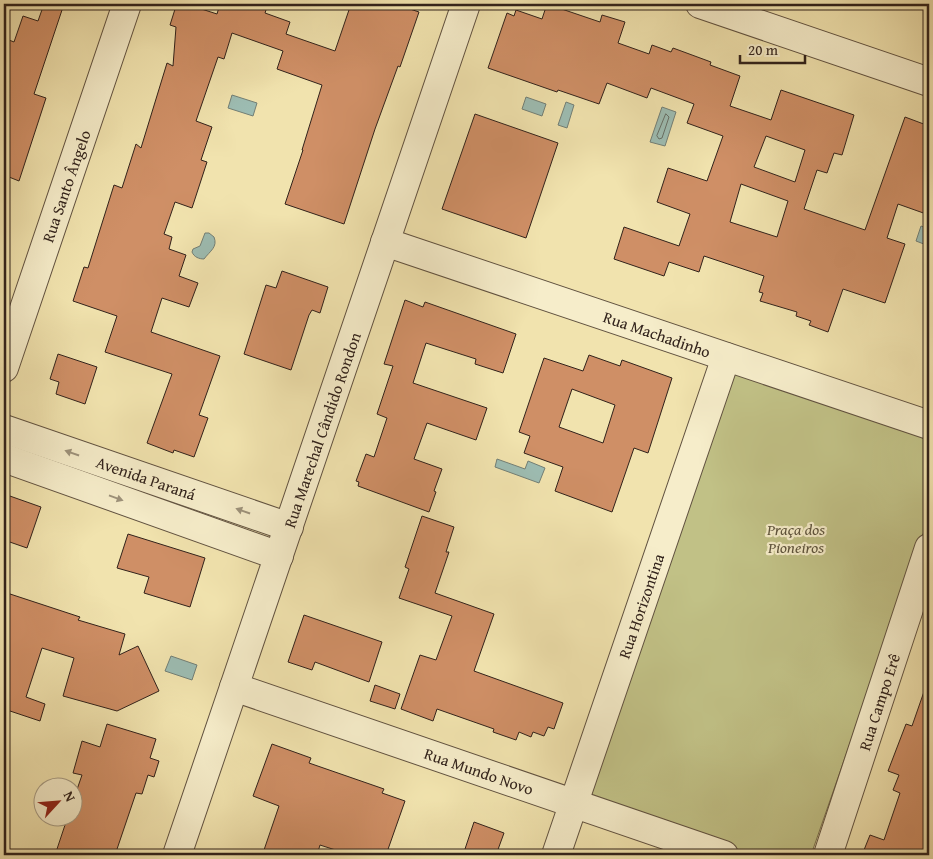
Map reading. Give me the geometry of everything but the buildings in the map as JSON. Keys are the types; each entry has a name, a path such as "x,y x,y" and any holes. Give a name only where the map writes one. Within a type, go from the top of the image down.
{"street":[{"name":"Rua Santo Ângelo","path":"4,368 127,4"},
{"name":"Rua Marechal Cândido Rondon","path":"177,855 466,4"},
{"path":"700,4 929,82"},
{"name":"Rua Machadinho","path":"385,242 929,425"},
{"name":"Rua Horizontina","path":"556,855 726,357"},
{"name":"Avenida Paraná","path":"4,429 289,527"},
{"name":"Avenida Paraná","path":"4,458 278,556"},
{"name":"Rua Campo Erê","path":"828,855 929,548"},
{"name":"Rua Mundo Novo","path":"234,687 724,855"}],"green space":[{"name":"Praça dos Pioneiros","path":"729,364 929,432 929,517 811,855 742,855 580,800"}],"water":[{"path":"232,95 257,103 253,116 228,108"},
{"path":"526,97 546,104 542,116 522,109"},
{"path":"566,102 574,105 567,128 558,125"},
{"path":"662,107 676,112 665,146 650,142"},
{"path":"921,226 929,229 929,246 916,241"},
{"path":"205,233 209,233 214,237 215,244 211,251 202,259 195,256 192,252 193,249 200,246"},
{"path":"497,459 525,469 528,461 545,468 539,483 495,467"},
{"path":"171,656 197,665 192,680 165,671"}]}
